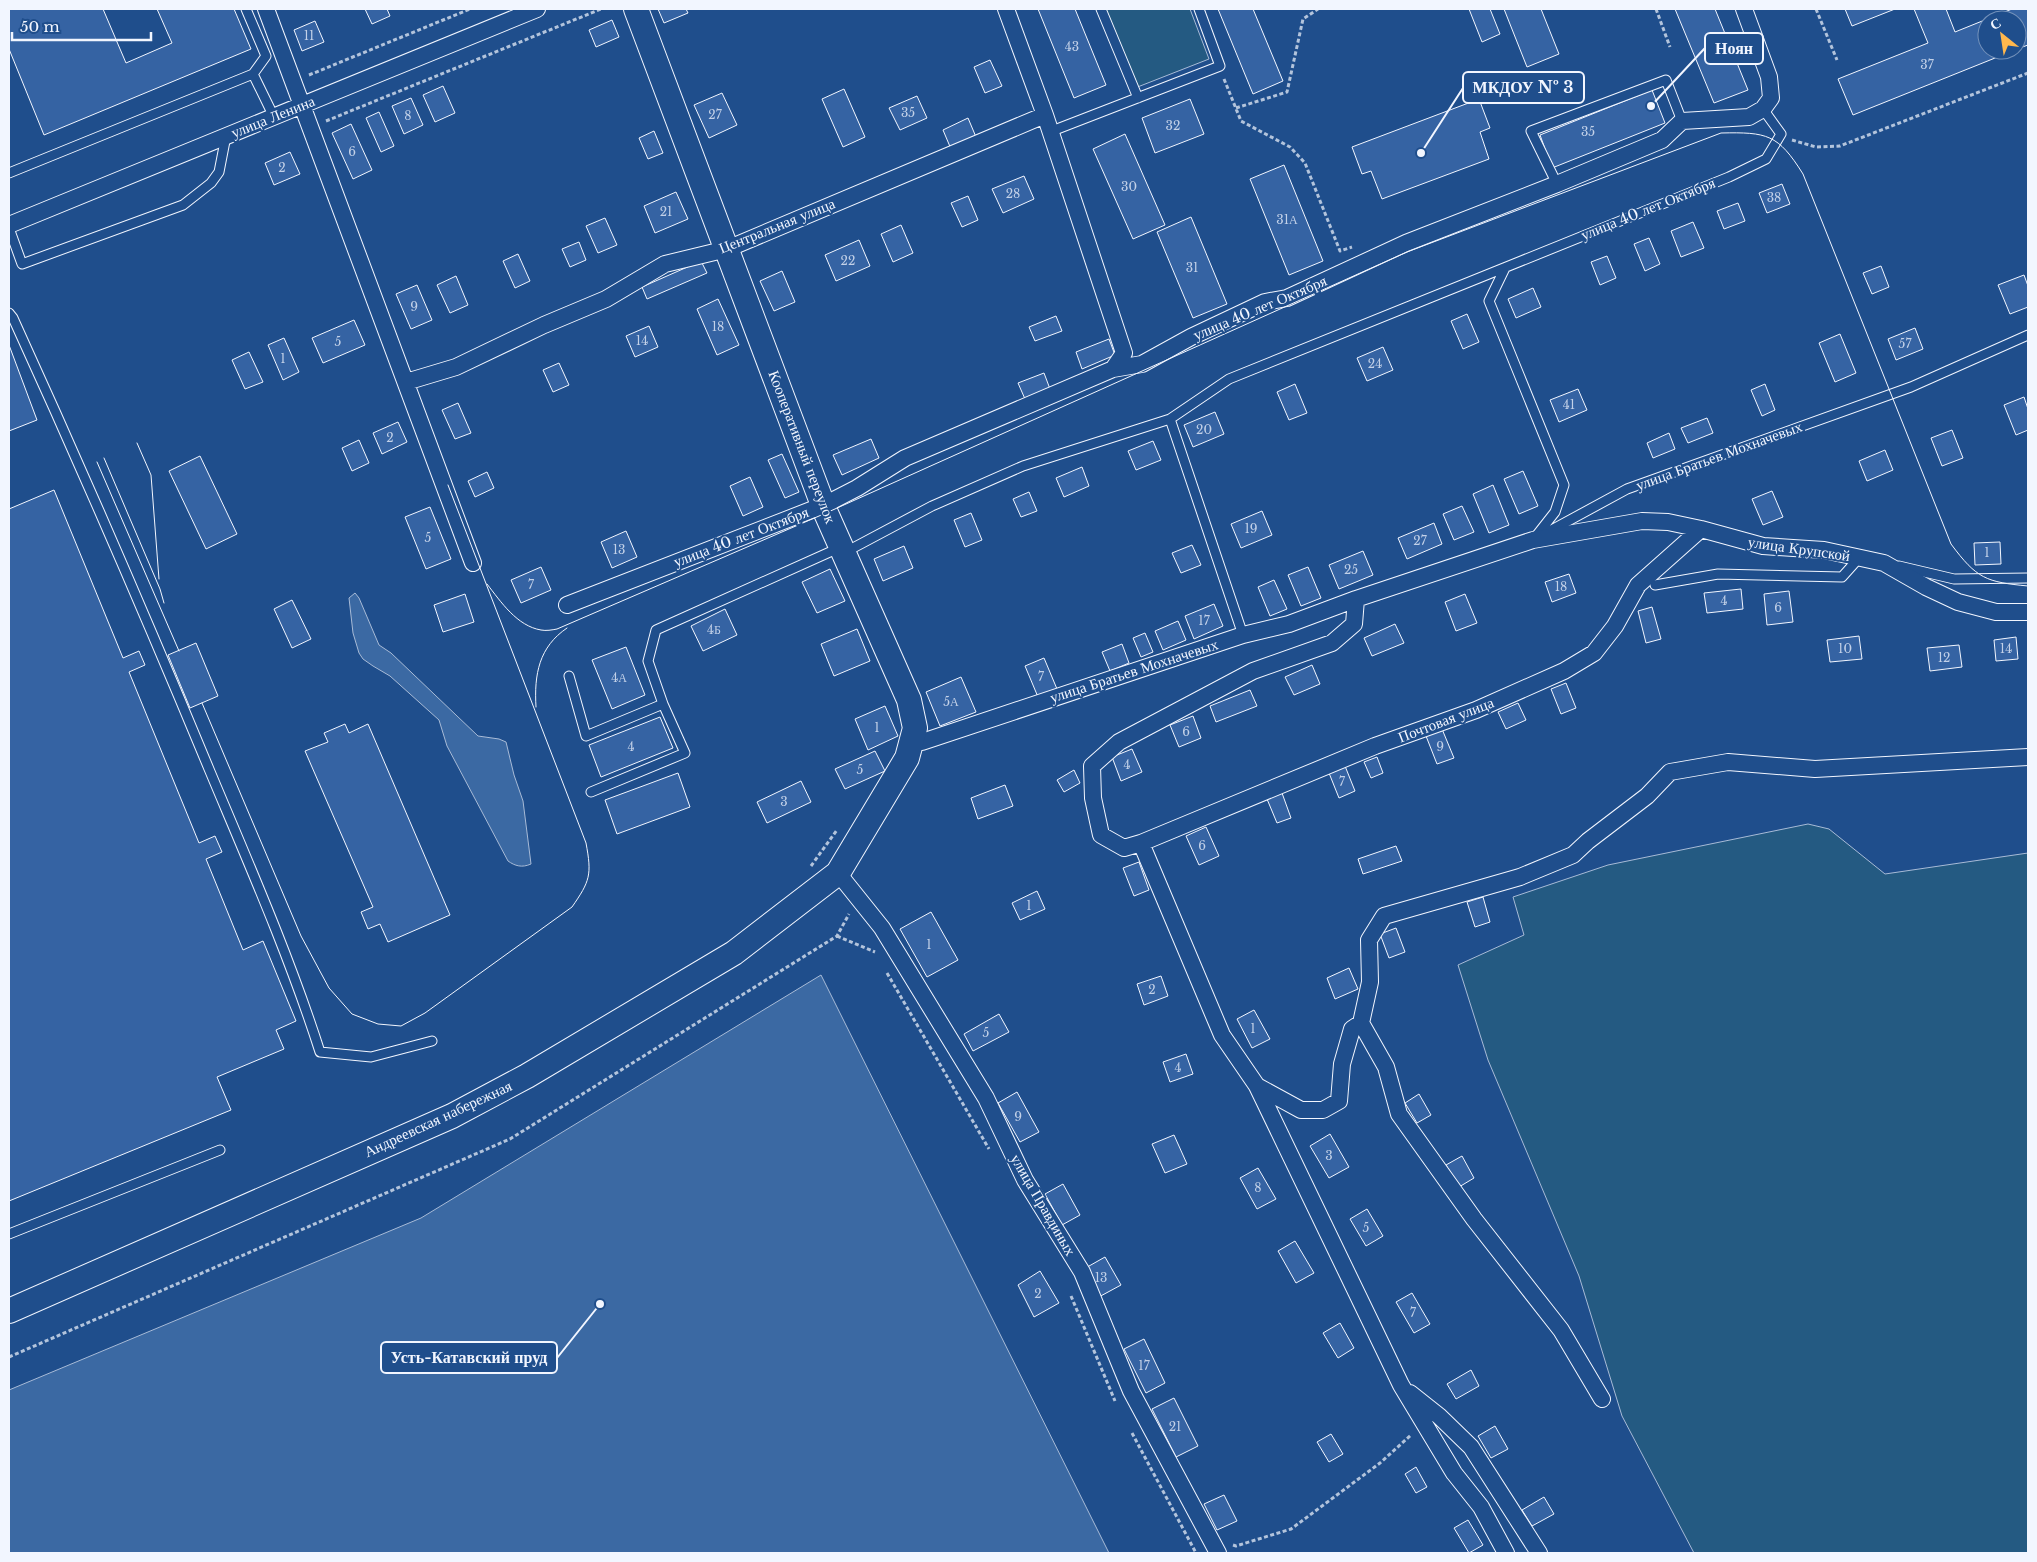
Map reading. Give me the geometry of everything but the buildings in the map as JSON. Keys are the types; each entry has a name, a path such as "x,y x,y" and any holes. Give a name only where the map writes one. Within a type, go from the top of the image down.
{"main road":[{"name":"Кооперативный переулок","path":"636,9 824,505 909,700 915,728 907,758 838,874"},
{"name":"Андреевская набережная","path":"9,1311 452,1116 502,1089 734,953 838,874"}],"street":[{"path":"266,9 473,564"},
{"name":"улица Ленина","path":"9,227 537,9"},
{"path":"1006,9 1052,131 1124,353 1113,369"},
{"path":"1682,121 1749,117 1763,109 1771,98 1769,77 1744,9"},
{"name":"Центральная улица","path":"406,382 456,367 544,325 606,299 666,264 727,248 1045,115"},
{"name":"улица 40 лет Октября","path":"567,605 824,505 857,488 905,458 1113,369 1142,364 1191,337 1264,302 1287,298 1406,242 1557,184 1662,140 1682,121"},
{"name":"улица Крупской","path":"1356,599 1533,540 1642,521 1668,522 1763,546 1824,550 1884,563 1926,587 1958,602 1996,612 2028,612"},
{"name":"Почтовая улица","path":"1356,599 1354,624 1332,643 1253,671 1120,742 1092,766 1093,798 1101,835 1124,848 1141,843 1375,746 1476,710 1564,671 1594,653 1615,626 1638,585 1701,529"},
{"name":"улица Братьев Мохначевых","path":"912,741 922,742 1243,635 1289,624 1356,599"},
{"path":"1602,1399 1560,1330 1474,1219 1399,1114 1386,1067 1361,1023 1370,982 1369,940 1384,916 1520,878 1574,855 1588,840 1647,796 1670,772 1728,762 1815,769 2028,756"},
{"path":"1141,843 1222,1035 1257,1086 1401,1385 1454,1472 1481,1507 1506,1553"},
{"name":"улица Правдиных","path":"838,874 882,928 986,1098 1025,1180 1082,1272 1131,1390 1218,1553"},
{"path":"1257,1086 1302,1110 1323,1110 1339,1101 1342,1064 1352,1029 1361,1023"},
{"path":"1401,1385 1439,1416 1471,1447 1539,1553"}],"lane":[{"path":"9,174 253,74 266,56 246,9"},
{"path":"1101,9 1138,98"},
{"path":"1052,131 1220,66 1199,9"},
{"path":"253,74 274,117"},
{"path":"1557,184 1531,132 1666,80 1682,121"},
{"path":"1763,109 1781,134"},
{"name":"улица 40 лет Октября","path":"663,704 648,661 656,630 853,548 932,506 1023,466 1170,419 1229,379 1728,177 1766,159 1781,134"},
{"path":"9,227 22,264 183,206 211,183 219,172 226,136"},
{"path":"1505,268 1488,300 1564,485 1555,512 1533,540"},
{"path":"9,313 72,446 158,647 269,913 320,1052 371,1057 432,1041"},
{"name":"улица Братьев Мохначевых","path":"1533,540 1627,489 1911,388 2027,337"},
{"path":"1170,419 1243,635"},
{"path":"1655,585 1718,574 1842,577 1860,558"},
{"path":"1884,563 1954,579 2028,578"},
{"path":"569,676 586,736 663,704 685,753 591,792"},
{"path":"9,1234 220,1150"}],"path":[{"path":"292,82 470,9"},
{"path":"309,128 601,9"},
{"path":"1236,108 1287,92 1303,20 1318,9"},
{"path":"1656,9 1670,46"},
{"path":"1816,9 1837,60"},
{"path":"1220,66 1240,121 1290,146 1305,163 1340,251"},
{"path":"1781,134 1796,142 1816,147 1840,146 2028,73"},
{"path":"806,872 838,830"},
{"path":"836,936 874,951 879,959"},
{"path":"884,968 992,1153"},
{"path":"1068,1288 1110,1392 1119,1409"},
{"path":"1211,1538 1236,1546 1291,1529 1380,1462 1424,1423"},
{"path":"1128,1425 1196,1553"}],"shaded area":[{"path":"1105,9 1190,9 1209,59 1135,88"},
{"path":"355,593 359,598 379,645 391,653 478,736 506,742 523,801 531,864 519,866 508,861 447,746 439,720 390,676 363,659 359,653 353,633 349,598"},
{"path":"1808,824 1829,829 1885,874 2028,853 2028,1553 1694,1553 1622,1416 1579,1276 1488,1060 1458,965 1524,935 1513,897 1608,865"},
{"path":"821,975 1109,1553 9,1553 9,1390 421,1218"}],"tram line":[{"path":"487,584 510,612 524,624 541,630 557,629 826,513 1407,252 1721,133 1750,133 1770,138 1778,143 1803,174 1951,544 1968,565 1984,577 2002,583 2028,586"},
{"path":"137,443 151,475 159,579"},
{"path":"104,458 160,589 164,603"},
{"path":"97,462 179,651"},
{"path":"202,703 301,936 329,988 352,1014 378,1024 401,1026 425,1013 572,907 583,891 588,877 589,863 586,843 448,485"},
{"path":"536,707 536,683 540,662 550,644 567,628"}],"place":[{"name":"Ноян","path":"1651,106"},
{"name":"МКДОУ № 3","path":"1421,153"},
{"name":"Усть-Катавский пруд","path":"600,1304"}]}
